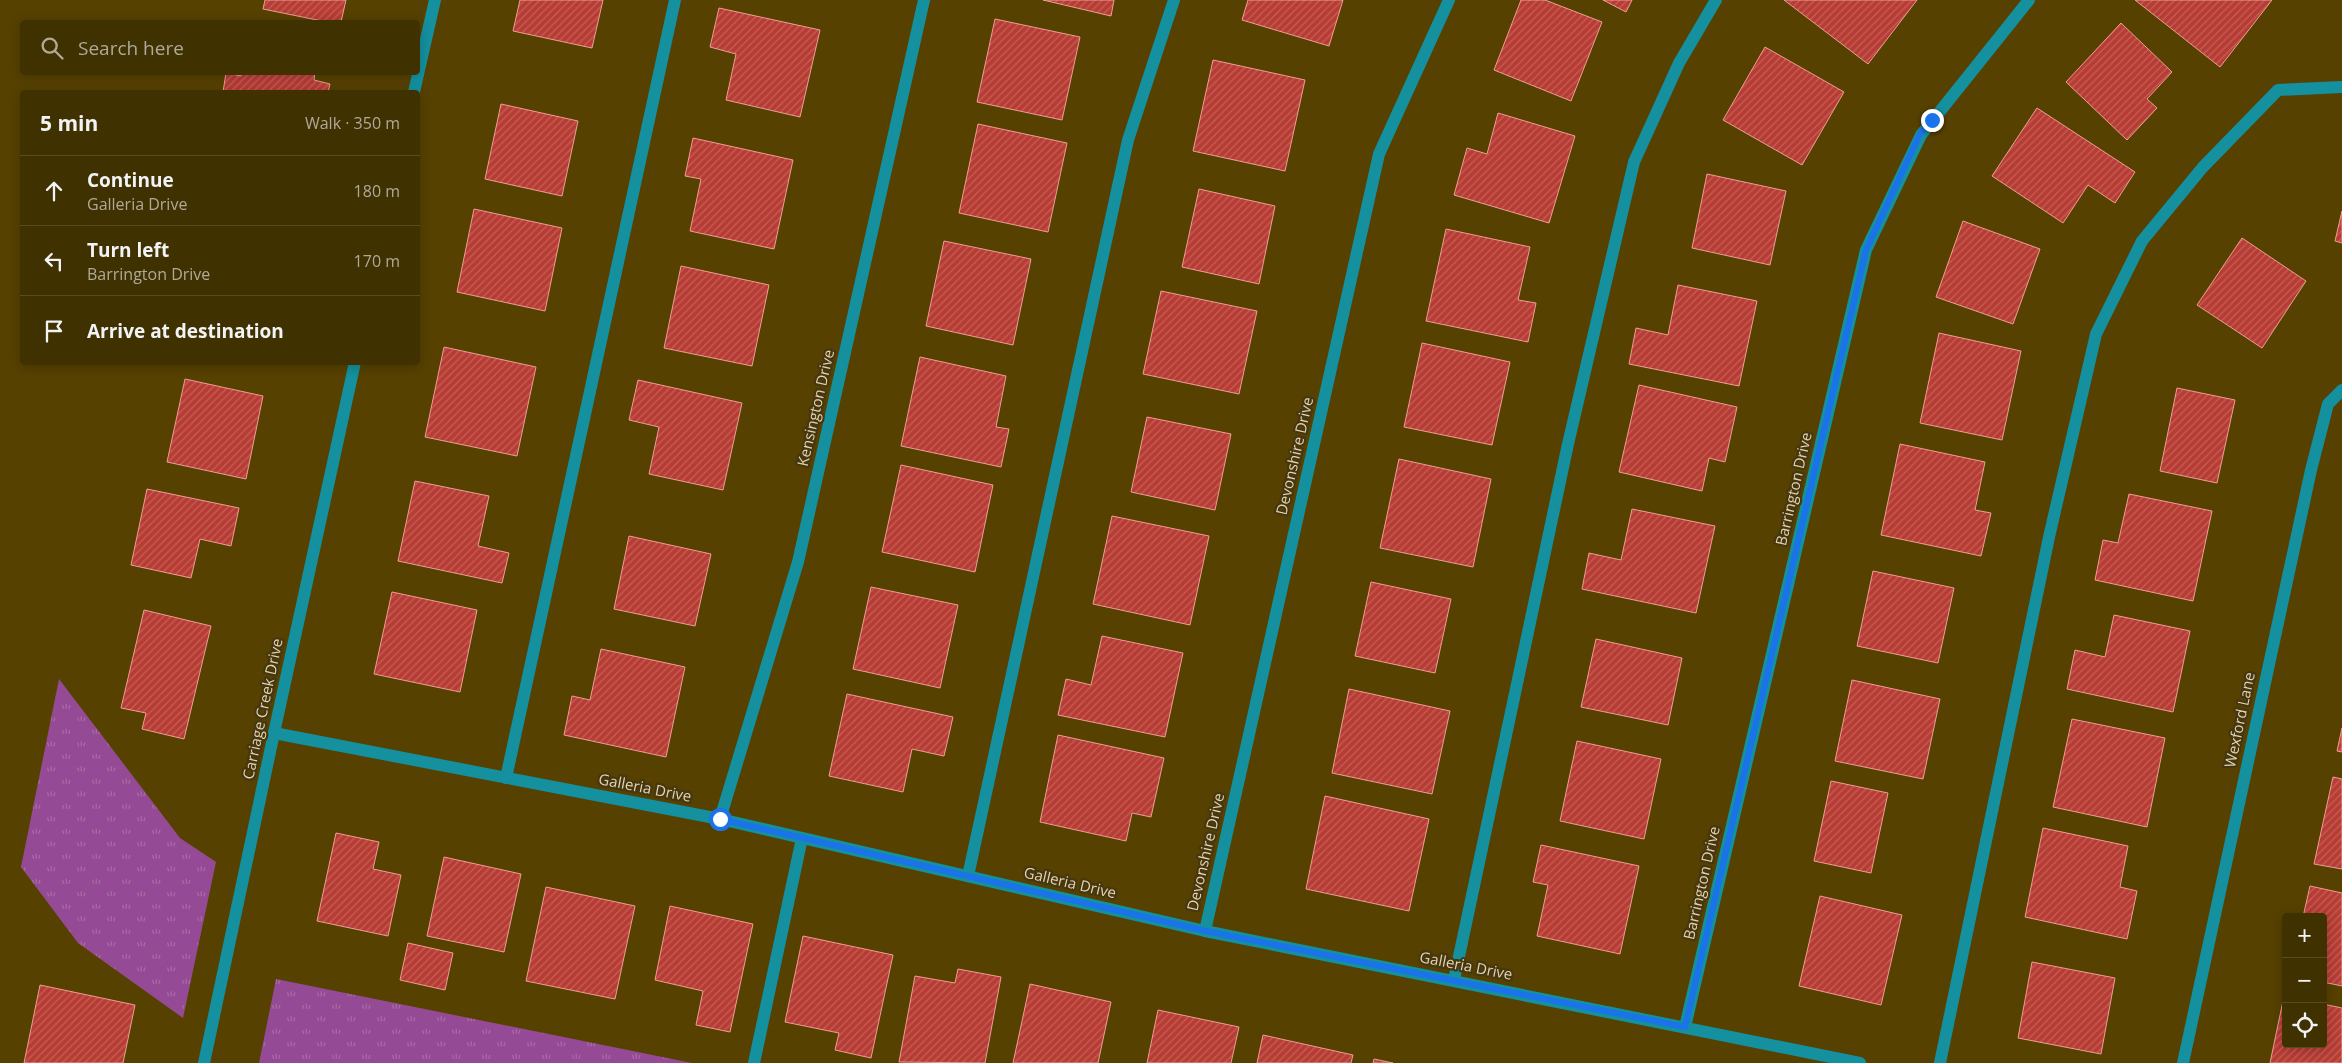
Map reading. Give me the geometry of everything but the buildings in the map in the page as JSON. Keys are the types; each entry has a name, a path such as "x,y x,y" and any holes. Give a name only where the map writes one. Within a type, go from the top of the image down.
{"street":[{"path":"420,66 435,0"},
{"path":"506,778 674,0"},
{"name":"Kensington Drive","path":"720,819 798,562 924,0"},
{"path":"968,876 1128,140 1174,0"},
{"name":"Devonshire Drive","path":"1206,931 1379,154 1449,0"},
{"path":"1454,980 1568,444 1634,162 1679,63 1716,0"},
{"name":"Barrington Drive","path":"1685,1027 1866,250 1920,134 2029,0"},
{"path":"414,90 418,75"},
{"path":"1940,1063 2049,537 2096,334 2142,241 2203,167 2278,90 2342,87"},
{"name":"Carriage Creek Drive","path":"204,1063 354,365"},
{"name":"Wexford Lane","path":"2183,1063 2310,470 2328,404 2342,390"},
{"name":"Galleria Drive","path":"274,733 720,819 1206,931 1860,1063"},
{"path":"754,1063 802,838"}],"green space":[{"path":"59,679 180,838 216,862 183,1018 78,943 21,867"},
{"path":"276,979 692,1063 259,1063"}],"route":[{"path":"720,819 1206,931 1685,1027 1866,250 1920,134 1932,120"}]}
